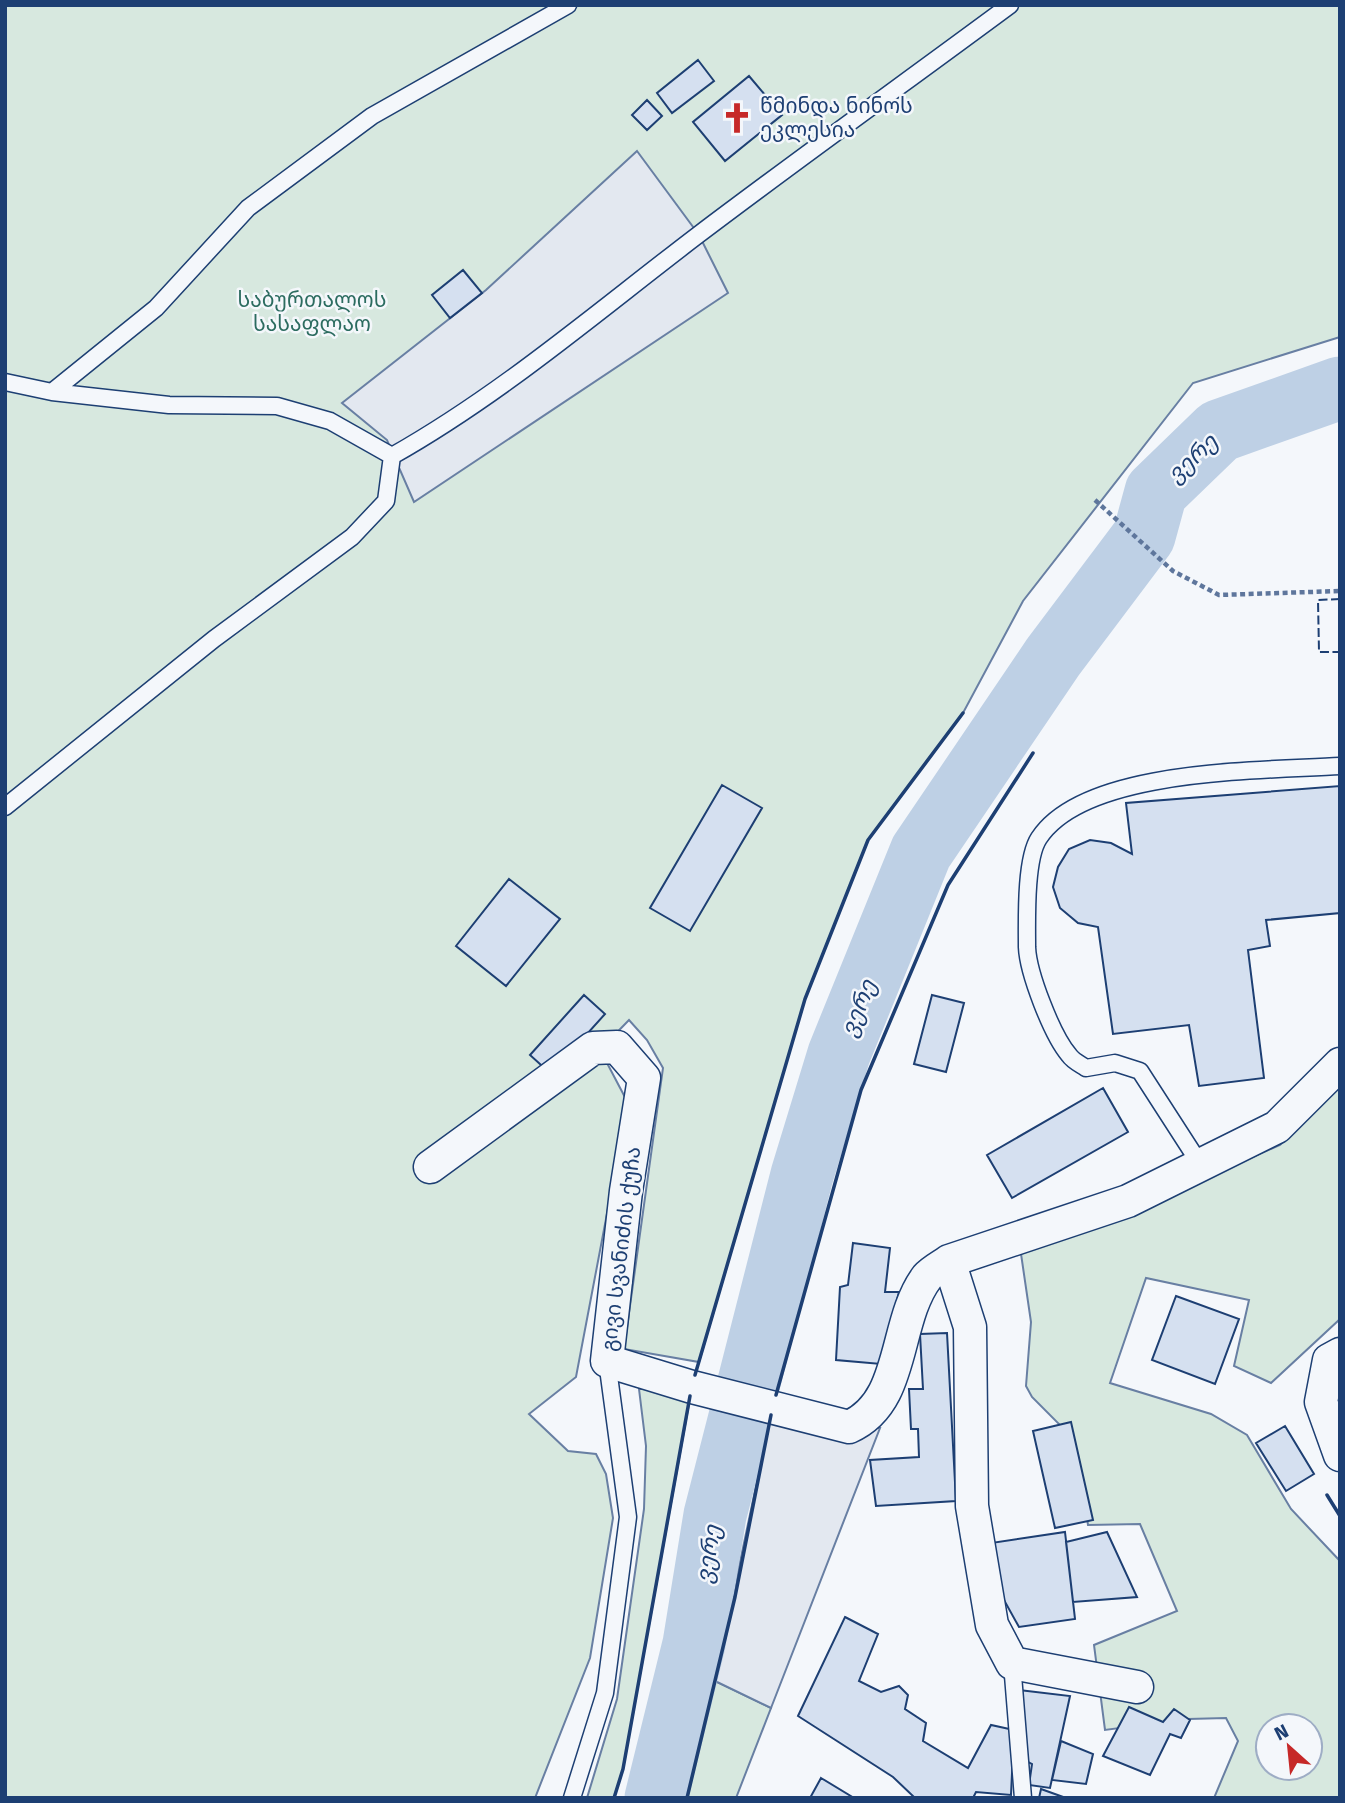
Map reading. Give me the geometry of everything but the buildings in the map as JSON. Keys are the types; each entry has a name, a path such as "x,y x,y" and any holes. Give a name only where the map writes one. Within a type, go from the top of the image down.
{"street":[{"name":"გივი სვანიძის ქუჩა","path":"430,1167 593,1048 617,1047 644,1078 626,1191 607,1361 692,1387 773,1405 849,1427 866,1419 879,1404 927,1276 949,1261 1128,1201 1277,1127 1340,1065"},
{"path":"949,1261 970,1327 972,1506 992,1625 1012,1663 1137,1687"},
{"path":"1340,1354 1329,1360 1321,1402 1340,1455"}],"lane":[{"path":"52,392 156,308 248,208 372,116 568,5"},
{"path":"392,456 442,428 539,358 699,235 1010,5"},
{"path":"5,383 52,392 169,405 277,406 330,421 392,456"},
{"path":"5,807 214,639 352,537 386,501 392,456"},
{"path":"1200,1164 1140,1071 1115,1063 1086,1068 1070,1058 1050,1025 1027,951 1028,882 1038,839 1063,812 1099,795 1188,776 1340,765"},
{"path":"572,1798 606,1693 628,1517 607,1361"},
{"path":"1012,1663 1023,1798"}],"path":[{"path":"1095,500 1173,571 1219,595 1340,591"}],"green space":[{"name":"საბურთალოს სასაფლაო","path":"5,5 1340,5 1340,337 1193,383 1023,601 963,713 868,840 805,999 699,1362 624,1349 663,1068 647,1040 629,1020 593,1057 607,1063 628,1103 576,1377 529,1414 568,1451 596,1454 606,1474 613,1518 590,1658 535,1798 5,1798"},
{"path":"1340,1087 1340,1319 1271,1383 1234,1366 1249,1300 1146,1278 1110,1383 1211,1414 1247,1435 1291,1509 1340,1561 1340,1798 1214,1798 1238,1741 1226,1718 1188,1719 1105,1730 1094,1645 1177,1611 1140,1524 1088,1525 1078,1455 1064,1429 1032,1397 1026,1386 1031,1322 1020,1247 1112,1219 1280,1145"},
{"path":"692,1387 623,1769 614,1798 587,1798 617,1699 644,1509 646,1446 639,1389"},
{"path":"715,1681 771,1708 736,1798 687,1798"}],"shaded area":[{"path":"637,151 699,235 728,293 414,502 387,440 342,403 486,290"},
{"path":"773,1405 849,1427 880,1428 771,1708 715,1681"}],"waterway":[{"name":"ვერე","path":"656,1798 694,1644 715,1515 802,1175 839,1054 921,852 1053,657 1144,536 1156,492 1219,431 1340,388"}],"fence":[{"path":"1340,599 1318,600 1319,652 1340,652"}],"wall":[{"path":"695,1375 805,999 868,840 963,713"},
{"path":"776,1395 861,1090 948,885 1033,753"},
{"path":"614,1798 623,1769 690,1396"},
{"path":"687,1798 735,1597 771,1415"},
{"path":"1327,1495 1340,1516"}],"place":[{"name":"წმინდა ნინოს ეკლესია","path":"737,118"}]}
